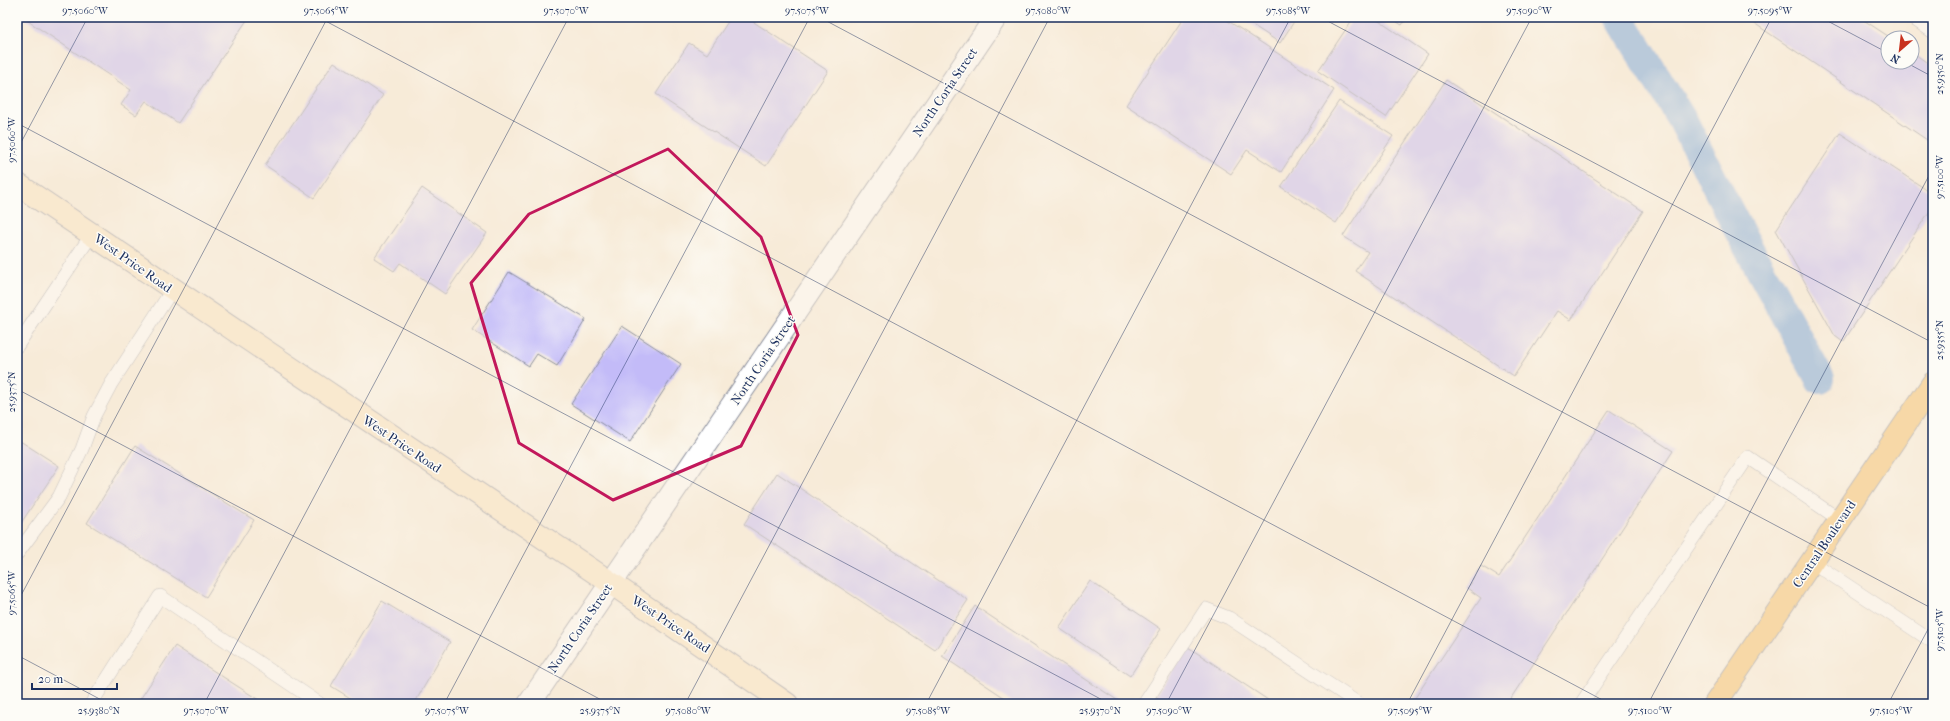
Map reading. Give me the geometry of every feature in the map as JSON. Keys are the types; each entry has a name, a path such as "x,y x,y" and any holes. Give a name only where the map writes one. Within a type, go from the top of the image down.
{"main road":[{"name":"West Price Road","path":"17,184 172,290 611,583 787,704"},
{"name":"Central Boulevard","path":"1715,704 1933,383"}],"street":[{"name":"North Coria Street","path":"529,704 996,17"}],"lane":[{"path":"1911,17 1933,32"},
{"path":"17,346 92,234"},
{"path":"17,554 59,497 82,449 94,416 101,403 172,290"},
{"path":"1581,704 1748,457 1840,520"},
{"path":"1812,562 1933,642"},
{"path":"91,704 160,596 320,704"},
{"path":"1144,704 1206,609 1229,618 1359,704"}],"highlighted area":[{"path":"668,149 761,237 798,335 741,446 613,500 519,443 471,283 529,214"}],"building":[{"path":"22,17 249,17 178,123 146,101 136,115 121,105 131,90"},
{"path":"731,17 746,17 828,71 766,166 656,94 689,43 707,54"},
{"path":"1184,17 1222,17 1334,90 1281,172 1247,150 1231,174 1126,105"},
{"path":"1240,17 1297,17 1280,43"},
{"path":"1354,17 1373,17 1428,54 1386,117 1318,71"},
{"path":"1389,17 1407,17 1402,25"},
{"path":"1745,17 1859,17 1880,31 1880,70 1920,70 1920,58 1933,67 1933,144"},
{"path":"334,62 383,95 314,198 265,165"},
{"path":"1446,80 1643,211 1571,320 1557,311 1514,376 1355,271 1368,252 1343,236"},
{"path":"1339,101 1393,136 1336,223 1281,187"},
{"path":"1840,133 1933,194 1933,206 1843,342 1835,336 1776,230"},
{"path":"422,188 487,233 445,294 400,263 394,271 374,258"},
{"path":"509,272 586,319 557,366 537,354 529,366 472,330"},
{"path":"622,326 681,364 630,442 571,404"},
{"path":"1609,410 1673,451 1507,704 1411,704 1481,598 1467,588 1481,566 1499,577"},
{"path":"17,439 59,466 17,529"},
{"path":"135,446 254,520 206,597 87,523"},
{"path":"777,473 968,600 935,650 744,524"},
{"path":"1090,581 1161,629 1130,676 1059,628"},
{"path":"382,601 450,642 414,704 360,704 331,686"},
{"path":"975,606 1120,702 1119,704 1014,704 942,656"},
{"path":"175,646 265,704 137,704"},
{"path":"1188,647 1274,704 1166,704 1155,697"}],"waterway":[{"path":"1619,17 1684,123 1737,227 1820,379"}]}
